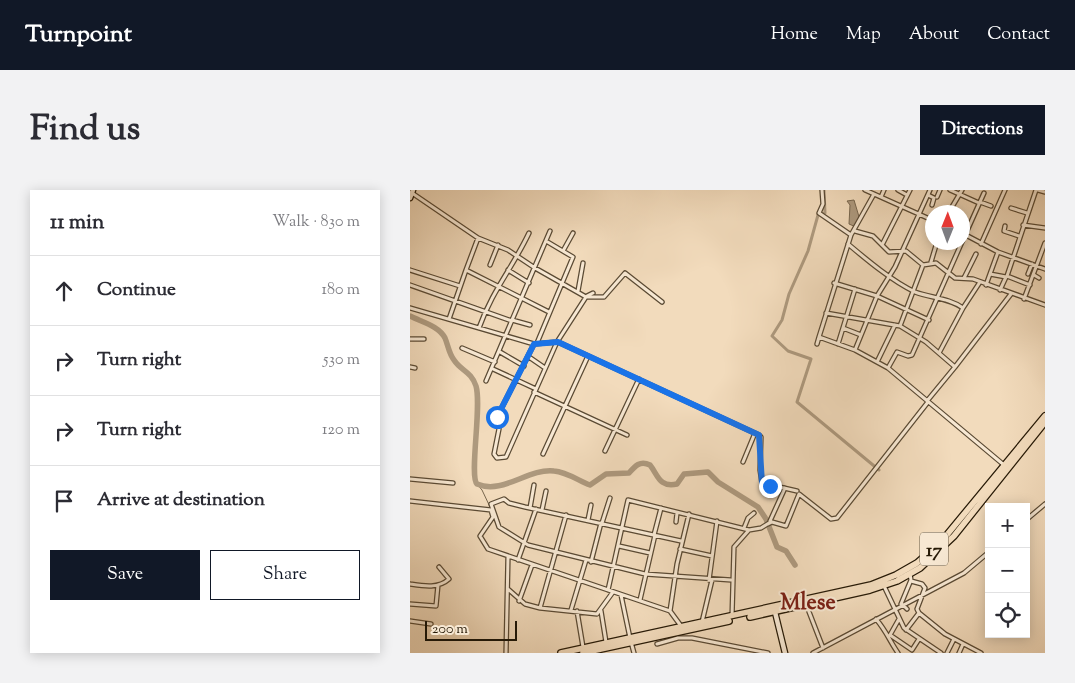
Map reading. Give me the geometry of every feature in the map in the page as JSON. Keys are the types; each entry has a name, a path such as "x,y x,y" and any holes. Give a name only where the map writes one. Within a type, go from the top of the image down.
{"highway":[{"name":"17","path":"561,653 583,651 774,609 871,585 896,575 917,563 951,531 1045,416"},
{"name":"17","path":"653,635 681,626 806,604 884,586 910,574 944,548 1045,422"},
{"name":"17","path":"583,651 606,643 630,640"}],"main road":[{"path":"774,609 785,653"}],"street":[{"path":"822,190 823,204 820,213 851,235"},
{"path":"865,190 925,216"},
{"path":"881,197 884,190"},
{"path":"898,190 907,195"},
{"path":"882,246 910,190"},
{"path":"855,350 876,296 891,276 904,251 930,190"},
{"path":"937,197 940,190"},
{"path":"950,190 991,206"},
{"path":"954,205 962,190"},
{"path":"981,244 1005,190"},
{"path":"1000,290 1037,190 1045,192"},
{"path":"411,194 478,238 498,245 586,297 604,297 625,273 662,302"},
{"path":"817,344 834,283 851,235 855,231 874,194"},
{"path":"970,222 984,194"},
{"path":"928,195 934,198 932,205"},
{"path":"1011,208 1027,214"},
{"path":"1023,225 1045,228"},
{"path":"1005,226 1004,231 1019,236"},
{"path":"486,382 493,370 550,231"},
{"path":"855,231 873,236 889,252 904,251 923,265"},
{"path":"479,328 497,286 517,256 529,233"},
{"path":"563,251 573,233"},
{"path":"449,319 478,238"},
{"path":"970,238 998,252 1045,269"},
{"path":"546,241 573,257 536,344 497,418 499,429 494,454 496,457 503,459 506,457 557,342 586,297 593,293"},
{"path":"1024,299 1045,243"},
{"path":"848,244 870,263 913,290 938,296 963,308"},
{"path":"490,265 498,245"},
{"path":"931,262 934,250"},
{"path":"888,368 896,352 910,356 921,338 959,250"},
{"path":"986,285 998,252"},
{"path":"964,278 976,254"},
{"path":"900,326 923,265 931,262 949,272 955,278 980,282 1045,305"},
{"path":"578,291 583,263"},
{"path":"1028,274 1032,264"},
{"path":"410,270 460,286"},
{"path":"466,270 549,312"},
{"path":"508,270 529,283"},
{"path":"990,274 1030,285"},
{"path":"1034,275 1039,278"},
{"path":"939,354 963,308 980,282"},
{"path":"834,283 876,296 929,320"},
{"path":"410,285 530,325"},
{"path":"838,344 855,290"},
{"path":"769,523 786,526 800,494 831,519 837,518 1011,294"},
{"path":"410,308 536,344 557,342 755,433 761,437 760,470 762,483 797,491"},
{"path":"826,313 900,326 921,338 954,367"},
{"path":"878,362 895,324"},
{"path":"843,328 861,335"},
{"path":"819,337 855,350 888,368 1004,465"},
{"path":"410,339 424,339"},
{"path":"462,348 495,362"},
{"path":"500,352 524,366"},
{"path":"543,454 588,356"},
{"path":"529,357 546,368"},
{"path":"410,367 415,368"},
{"path":"493,370 516,380 565,407 627,435"},
{"path":"605,451 638,379"},
{"path":"742,462 755,433"},
{"path":"410,479 452,483"},
{"path":"530,508 534,485"},
{"path":"608,590 628,500 746,529 762,528 769,523 785,488"},
{"path":"542,510 546,491"},
{"path":"591,562 610,498"},
{"path":"681,541 530,508 502,499 492,503 493,517 480,532 480,537 488,549 670,611 681,626"},
{"path":"410,502 492,509"},
{"path":"1030,517 1045,504"},
{"path":"588,520 591,505"},
{"path":"640,600 660,508"},
{"path":"492,509 499,526 524,543 591,562 645,574 731,580"},
{"path":"518,560 536,509"},
{"path":"676,522 677,513"},
{"path":"732,617 731,580 734,547 746,529 748,518 754,513"},
{"path":"670,611 681,541 689,514"},
{"path":"540,608 566,515"},
{"path":"702,622 710,580 717,521"},
{"path":"619,546 650,553"},
{"path":"680,549 712,556"},
{"path":"813,653 901,604 964,573 985,555"},
{"path":"506,653 508,557"},
{"path":"570,610 586,560"},
{"path":"519,601 532,565"},
{"path":"410,584 438,585 449,579 439,567"},
{"path":"901,604 911,581 910,574"},
{"path":"911,581 924,586 924,593 917,609 919,613 954,639 978,652"},
{"path":"410,604 436,606 438,585"},
{"path":"884,586 906,630 934,651 941,653"},
{"path":"508,589 519,601 540,608 597,614 613,592"},
{"path":"621,595 634,653"},
{"path":"806,604 823,648"},
{"path":"901,604 906,609"},
{"path":"577,611 583,651"},
{"path":"601,611 606,643"},
{"path":"906,630 919,613"},
{"path":"898,653 891,642 890,635 899,619"},
{"path":"875,620 890,635 911,651 919,639"},
{"path":"410,622 431,624"},
{"path":"657,644 685,637 768,653"},
{"path":"947,653 954,639"},
{"path":"959,653 963,644"},
{"path":"970,653 972,649"}],"shaded area":[{"path":"854,200 860,220 856,227 849,224 850,205 847,201"}],"waterway":[{"path":"824,190 825,213 818,215 808,251 789,294 782,320 772,336 788,351 811,359 797,402 879,470"},
{"path":"410,316 439,330 445,338 452,358 469,374 476,386 478,409 474,468 477,484 496,486 535,473 554,471 590,485 606,474 629,473 641,463 650,465 660,480 671,485 677,484 684,474 708,472 718,482 758,507 766,519 777,547 786,551 795,565"},
{"path":"477,484 491,509"}],"district":[{"name":"Mlese","path":"808,601"}],"route":[{"path":"497,417 534,344 558,342 759,435 761,437 760,470 762,483 770,486"}]}
